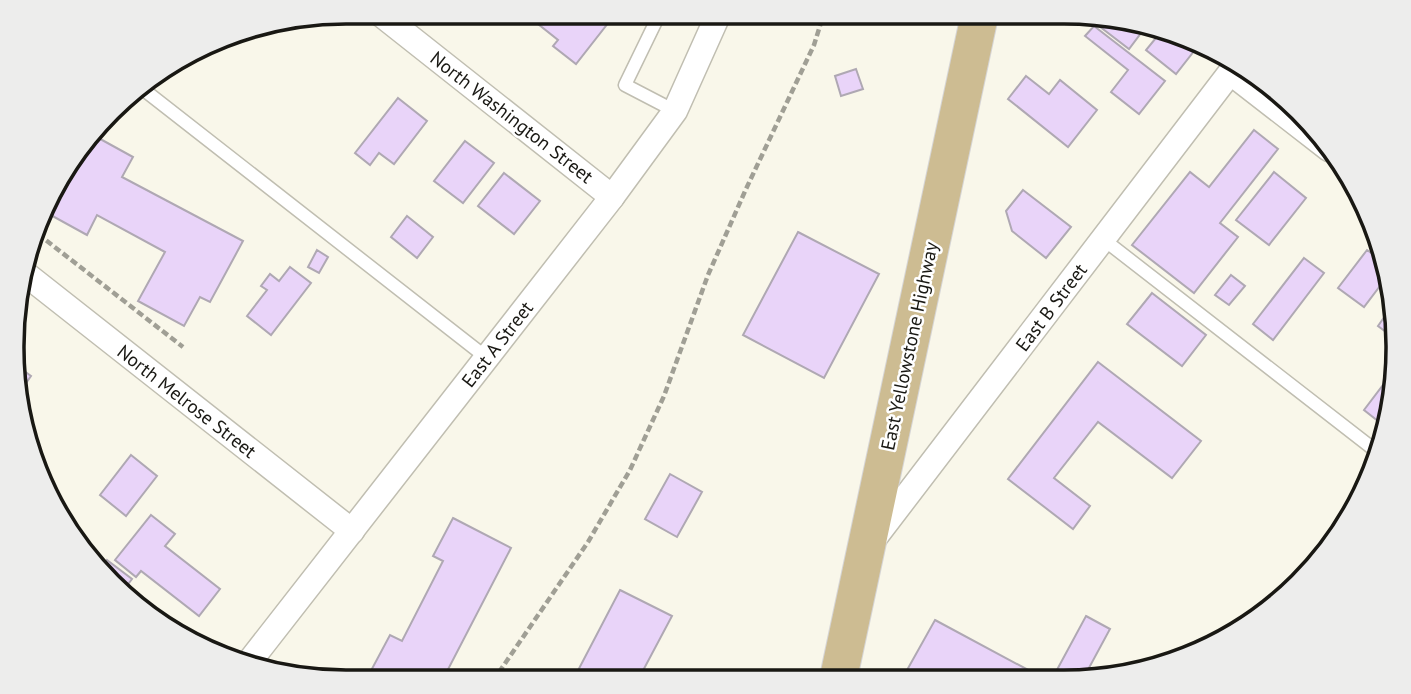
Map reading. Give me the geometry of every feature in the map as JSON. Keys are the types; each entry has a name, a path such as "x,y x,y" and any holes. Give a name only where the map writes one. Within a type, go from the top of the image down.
{"main road":[{"name":"East Yellowstone Highway","path":"840,670 979,24"}],"street":[{"name":"North Washington Street","path":"393,24 612,197"},
{"name":"East A Street","path":"254,656 612,197 675,111 710,24"},
{"name":"East B Street","path":"866,549 1231,72"},
{"path":"1256,88 1284,111"},
{"name":"North Melrose Street","path":"32,279 352,531"}],"lane":[{"path":"655,24 625,85 675,111"},
{"path":"148,93 487,358"},
{"path":"1103,239 1370,447"}],"path":[{"path":"501,670 588,542 630,470 664,396 708,275 814,45 821,24"},
{"path":"44,238 183,347"}],"building":[{"path":"538,24 607,24 576,64 553,46 558,40"},
{"path":"1094,26 1165,81 1139,114 1111,92 1128,70 1085,36"},
{"path":"1099,26 1140,34 1129,49"},
{"path":"1156,38 1193,52 1176,74 1146,50"},
{"path":"856,69 863,89 841,96 835,76"},
{"path":"1026,76 1049,94 1060,80 1097,110 1068,147 1008,99"},
{"path":"398,98 427,121 394,164 379,153 370,165 355,153"},
{"path":"1254,130 1278,149 1220,223 1238,237 1194,293 1132,245 1190,172 1209,187"},
{"path":"101,139 133,157 122,177 243,241 210,302 200,297 184,326 138,301 165,252 97,215 87,235 53,216 79,168"},
{"path":"465,141 494,163 463,203 434,181"},
{"path":"1274,172 1306,198 1269,245 1236,220"},
{"path":"504,173 540,201 514,234 478,206"},
{"path":"1023,190 1071,227 1046,258 1012,231 1006,211"},
{"path":"407,216 433,237 417,258 391,237"},
{"path":"798,232 879,274 824,378 743,335"},
{"path":"317,250 328,257 319,273 308,267"},
{"path":"1367,250 1373,254 1380,286 1364,307 1338,288"},
{"path":"1304,258 1324,273 1273,340 1253,324"},
{"path":"290,267 311,283 271,335 247,316 267,290 261,286 270,274 279,281"},
{"path":"1231,275 1245,286 1229,305 1215,295"},
{"path":"1152,293 1206,335 1182,366 1127,324"},
{"path":"1385,316 1386,332 1378,326"},
{"path":"1098,362 1201,441 1172,478 1098,422 1054,478 1090,506 1073,529 1008,479"},
{"path":"1383,385 1384,386 1378,421 1364,410"},
{"path":"131,455 157,476 126,516 100,495"},
{"path":"670,474 702,492 677,537 645,519"},
{"path":"151,515 175,534 165,546 220,589 199,616 141,571 136,577 115,560"},
{"path":"453,518 511,548 448,670 371,670 390,635 402,641 443,561 433,556"},
{"path":"106,561 132,579 128,584 119,575"},
{"path":"620,590 672,616 643,670 578,670"},
{"path":"1086,616 1110,629 1089,669 1057,670"},
{"path":"935,620 1028,670 907,670"}]}
